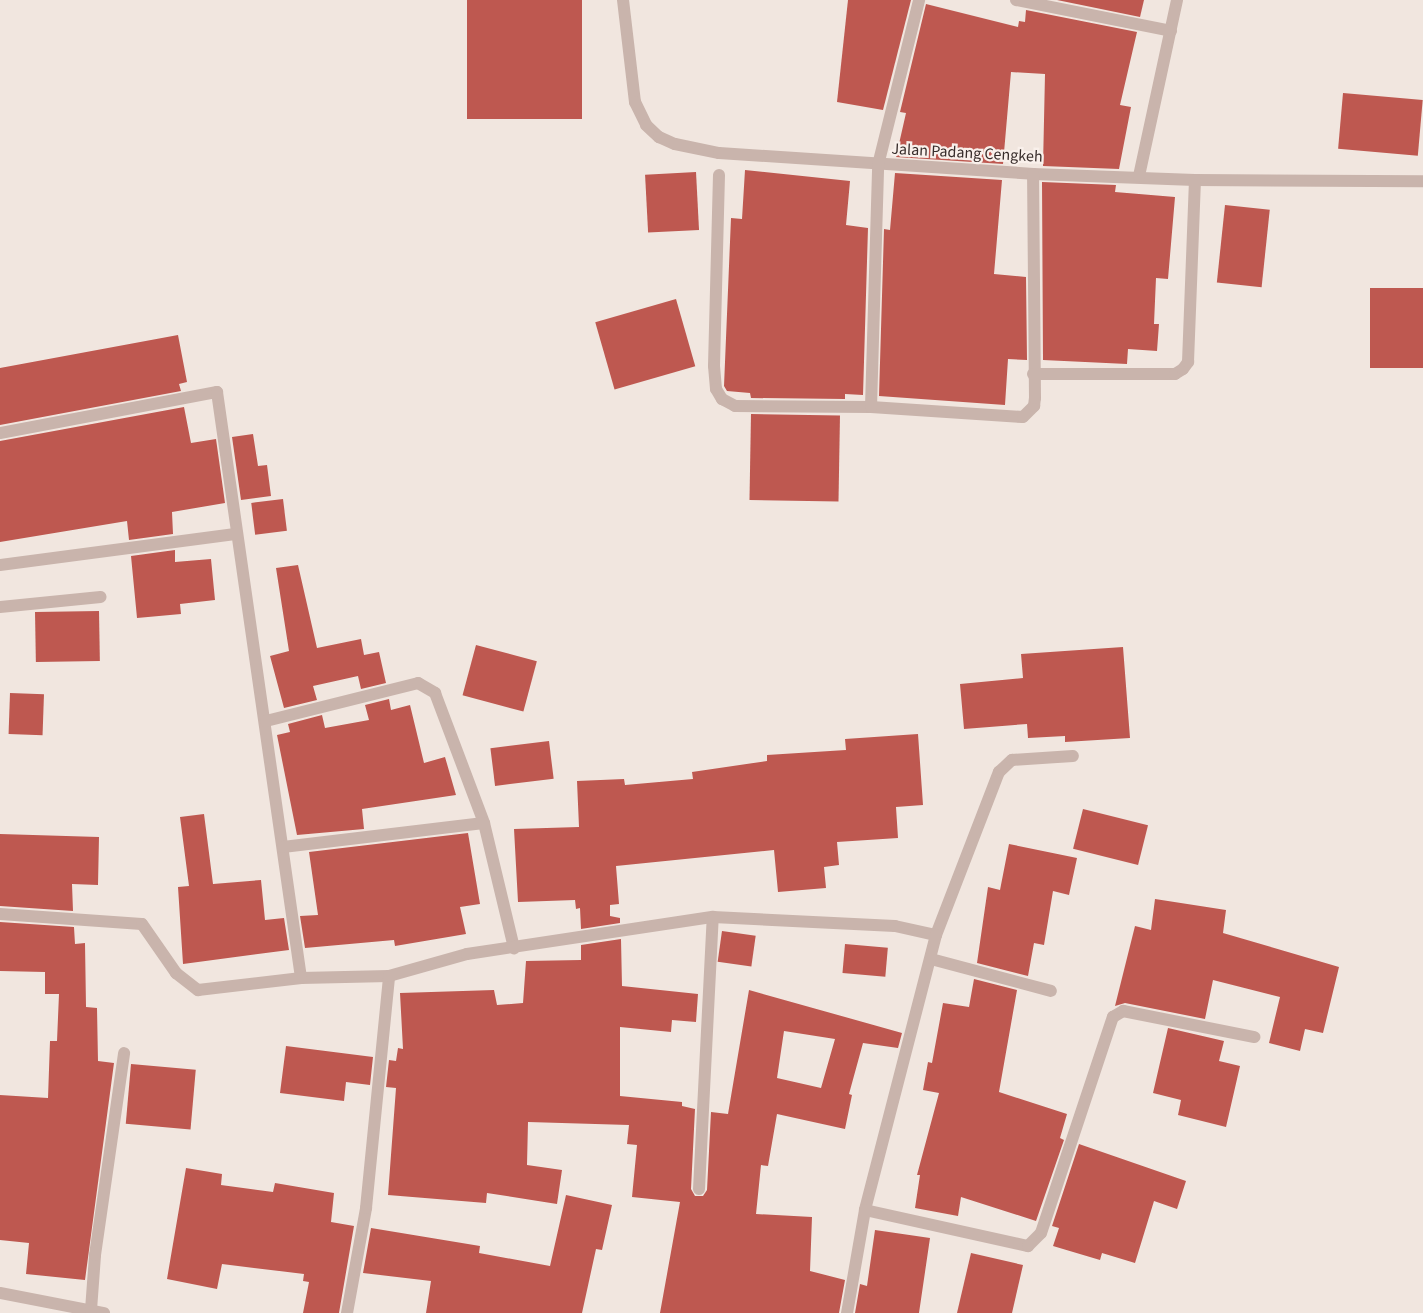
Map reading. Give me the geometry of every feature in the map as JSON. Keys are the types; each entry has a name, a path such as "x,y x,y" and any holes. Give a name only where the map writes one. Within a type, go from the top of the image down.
{"street":[{"name":"Jalan Padang Cengkeh","path":"623,0 635,102 646,125 659,137 719,153 1034,174 1139,176 1195,180 1423,181"},
{"path":"872,407 878,164 919,0"},
{"path":"1016,0 1171,31"},
{"path":"1139,176 1177,0"},
{"path":"718,175 714,366 716,389 722,399 735,406 872,407 1022,417 1034,406 1034,174"},
{"path":"1033,374 1175,374 1183,369 1188,362 1195,180"},
{"path":"0,433 217,392 266,721 301,978"},
{"path":"0,564 237,534"},
{"path":"0,608 101,597"},
{"path":"266,721 372,692 418,684 428,687 441,702 484,824 514,948"},
{"path":"847,1313 865,1210 936,935 999,772 1012,760 1072,756"},
{"path":"283,846 484,824"},
{"path":"0,914 142,924 176,973 198,990 301,978 389,976 467,954 713,917 895,926 936,935"},
{"path":"699,1189 713,917"},
{"path":"931,959 1051,991"},
{"path":"347,1313 366,1208 389,976"},
{"path":"865,1210 1028,1246 1041,1233 1113,1017 1123,1011 1254,1037"},
{"path":"91,1310 94,1255 124,1053"},
{"path":"0,1293 104,1313"}],"building":[{"path":"467,0 582,0 582,119 467,119"},
{"path":"848,0 911,0 883,110 837,102"},
{"path":"1057,0 1144,0 1140,17"},
{"path":"926,4 1018,27 1019,21 1025,22 1026,10 1137,32 1120,105 1131,107 1119,169 1043,166 1045,74 1011,72 1003,164 896,157 906,113 900,112"},
{"path":"1343,93 1423,100 1418,156 1338,149"},
{"path":"745,170 850,181 846,225 868,228 863,395 845,394 845,399 751,398 750,393 727,391 724,386 731,218 742,219"},
{"path":"696,172 699,230 648,233 645,175"},
{"path":"895,173 1002,180 994,274 1026,277 1027,360 1008,359 1005,405 879,396 884,229 890,230"},
{"path":"1042,182 1116,185 1115,192 1175,197 1168,279 1156,278 1154,324 1159,324 1157,351 1128,349 1127,364 1043,360"},
{"path":"1225,205 1270,210 1262,287 1217,283"},
{"path":"1370,288 1423,288 1423,368 1370,368"},
{"path":"676,299 695,366 615,389 595,322"},
{"path":"178,335 187,382 179,384 181,391 0,425 0,368"},
{"path":"184,407 191,443 216,439 225,503 172,512 173,534 129,540 127,521 0,542 0,441"},
{"path":"751,414 840,416 838,502 749,500"},
{"path":"253,434 258,466 267,465 271,496 241,500 232,437"},
{"path":"283,499 287,531 255,535 251,503"},
{"path":"175,550 175,562 211,559 215,600 180,604 181,614 137,618 131,556"},
{"path":"298,565 317,648 361,639 364,655 379,652 386,683 361,689 358,676 313,686 317,700 284,708 270,656 289,651 276,568"},
{"path":"99,611 100,661 36,662 35,612"},
{"path":"476,645 537,661 523,712 463,695"},
{"path":"1123,647 1130,738 1065,742 1065,736 1028,738 1027,724 964,729 960,684 1023,678 1021,654"},
{"path":"10,693 44,694 43,735 9,734"},
{"path":"389,699 391,710 410,705 424,763 445,757 456,795 362,809 364,829 297,835 277,735 290,732 288,724 322,715 325,728 369,720 365,705"},
{"path":"918,734 923,805 896,807 898,838 837,842 839,865 824,867 826,888 778,892 774,850 616,866 619,904 610,905 610,916 620,918 620,923 581,929 580,908 576,909 575,900 518,902 514,829 579,827 577,781 624,779 625,785 693,779 692,772 767,761 767,755 846,750 845,739"},
{"path":"549,741 554,779 495,786 490,748"},
{"path":"1083,809 1148,825 1138,865 1073,849"},
{"path":"204,814 213,884 261,880 265,920 284,918 289,950 183,964 178,887 189,886 180,817"},
{"path":"468,833 480,904 460,907 466,934 395,946 394,940 305,948 300,916 318,915 309,852"},
{"path":"0,834 99,837 98,885 72,884 73,911 0,906"},
{"path":"1009,844 1077,858 1069,895 1053,891 1044,945 1034,943 1028,976 977,963 988,887 1000,890"},
{"path":"1155,899 1226,910 1223,933 1339,967 1323,1033 1305,1029 1300,1051 1269,1043 1280,997 1213,980 1205,1019 1125,1003 1115,1006 1135,926 1151,930"},
{"path":"0,922 74,927 75,944 85,943 86,1007 97,1008 98,1061 114,1063 85,1280 26,1274 29,1243 0,1240 0,1095 48,1098 50,1041 57,1041 59,994 45,994 45,972 0,971"},
{"path":"722,931 756,936 751,966 718,962"},
{"path":"621,939 622,986 698,994 696,1022 672,1020 671,1032 620,1027 620,1096 682,1102 682,1106 695,1109 691,1189 695,1196 703,1196 707,1190 711,1112 728,1114 749,990 902,1033 898,1048 863,1043 849,1094 852,1095 845,1129 777,1114 768,1166 761,1165 756,1214 812,1217 810,1271 845,1280 839,1313 660,1313 680,1202 632,1197 637,1145 627,1144 629,1125 528,1122 527,1165 562,1170 557,1204 487,1193 486,1203 388,1195 396,1088 386,1087 389,1060 396,1061 398,1048 403,1049 400,993 494,990 497,1005 523,1003 526,961 581,960 581,945","holes":["784,1031 835,1039 821,1088 777,1078"]},
{"path":"845,944 888,948 885,977 842,973"},
{"path":"974,979 1017,990 999,1092 1067,1114 1060,1138 1064,1140 1036,1221 961,1197 958,1216 915,1208 920,1175 917,1175 939,1093 923,1090 928,1062 932,1063 943,1003 969,1007"},
{"path":"1168,1028 1224,1041 1219,1061 1240,1066 1226,1127 1178,1115 1181,1100 1153,1093"},
{"path":"286,1046 373,1057 370,1085 346,1082 344,1101 280,1093"},
{"path":"131,1064 196,1070 191,1129 126,1124"},
{"path":"1079,1144 1186,1181 1177,1209 1154,1201 1135,1263 1102,1253 1100,1260 1053,1246 1059,1228 1052,1226"},
{"path":"186,1168 222,1174 221,1185 273,1192 275,1183 334,1193 331,1222 354,1226 339,1313 303,1313 309,1282 303,1281 304,1274 222,1264 217,1289 167,1279"},
{"path":"566,1195 612,1205 602,1250 596,1249 582,1313 426,1313 431,1281 363,1273 371,1228 480,1246 479,1253 550,1266"},
{"path":"875,1230 930,1238 919,1313 855,1313 860,1284 867,1286"},
{"path":"971,1253 1023,1265 1012,1313 957,1313"}]}
